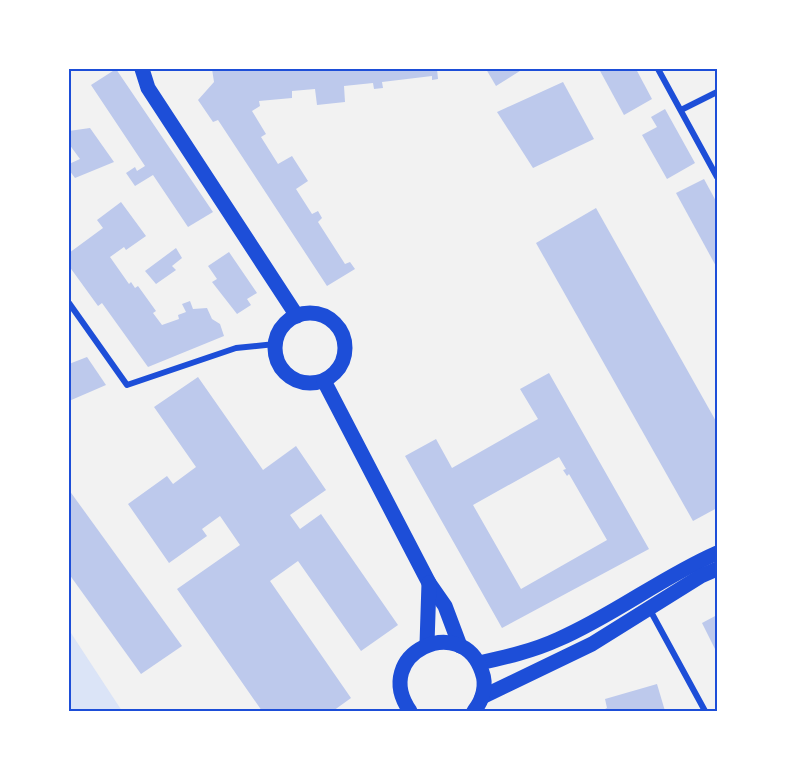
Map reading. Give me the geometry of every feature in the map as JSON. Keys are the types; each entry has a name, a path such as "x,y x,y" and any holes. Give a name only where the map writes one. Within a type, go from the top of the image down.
{"main road":[{"path":"142,69 148,88 297,316"},
{"path":"310,313 324,316 335,323 343,335 345,348 343,362 335,373 324,381 312,384 289,376 280,368 275,344 286,322 297,316 310,313"},
{"path":"324,381 429,583 445,606 460,646 479,663 485,686 474,711"},
{"path":"479,663 518,654 559,639 692,564 717,553"},
{"path":"482,697 592,644 650,610 701,576 717,569"},
{"path":"427,644 429,583"},
{"path":"404,708 400,685 401,672 416,651 427,644 438,642 460,646"}],"street":[{"path":"658,69 717,177"},
{"path":"681,110 717,92"},
{"path":"69,303 126,385 236,348 275,344"},
{"path":"650,610 705,711"}],"shaded area":[{"path":"69,630 122,711 69,711"}],"building":[{"path":"116,69 213,212 188,227 153,175 135,186 126,173 135,167 137,171 145,166 91,85"},
{"path":"212,69 437,69 438,79 432,80 432,76 382,82 383,88 374,89 373,83 344,86 345,102 317,105 315,89 292,91 292,98 259,101 260,106 252,111 266,134 261,137 278,164 292,156 308,181 296,189 312,214 318,211 322,218 318,222 345,264 350,262 355,269 327,286 218,120 213,122 198,100 214,82"},
{"path":"486,69 523,69 496,86"},
{"path":"599,69 636,69 652,99 624,115"},
{"path":"563,82 594,139 533,168 497,112"},
{"path":"665,109 695,163 667,179 642,135 657,127 651,117"},
{"path":"90,128 114,162 75,178 69,170 69,164 80,159 69,144 69,131"},
{"path":"704,179 717,203 717,268 676,193"},
{"path":"121,202 146,236 126,250 124,247 110,257 129,284 131,282 135,288 138,286 156,311 153,313 162,325 179,319 178,315 186,312 182,304 190,301 193,309 207,308 212,319 220,324 224,336 148,367 102,303 98,306 69,266 69,253 103,228 97,220"},
{"path":"596,208 717,423 717,508 693,521 536,243"},
{"path":"176,248 182,258 172,266 176,270 156,284 145,271"},
{"path":"229,252 257,293 247,299 251,305 237,314 212,282 217,279 208,266"},
{"path":"87,357 106,385 69,401 69,364"},
{"path":"549,373 649,549 502,628 405,456 436,439 452,468 538,419 520,389","holes":["559,457 566,469 563,470 567,476 569,474 607,540 521,589 473,505"]},
{"path":"198,377 263,470 296,446 326,490 290,515 300,529 321,514 398,625 361,651 298,561 270,581 351,698 333,711 262,711 177,589 240,545 220,516 202,529 207,536 169,563 128,504 167,476 173,484 196,467 154,407"},
{"path":"69,490 182,646 141,674 69,574"},
{"path":"717,615 717,653 702,623"},
{"path":"657,684 665,711 601,711 607,708 605,699"}]}
